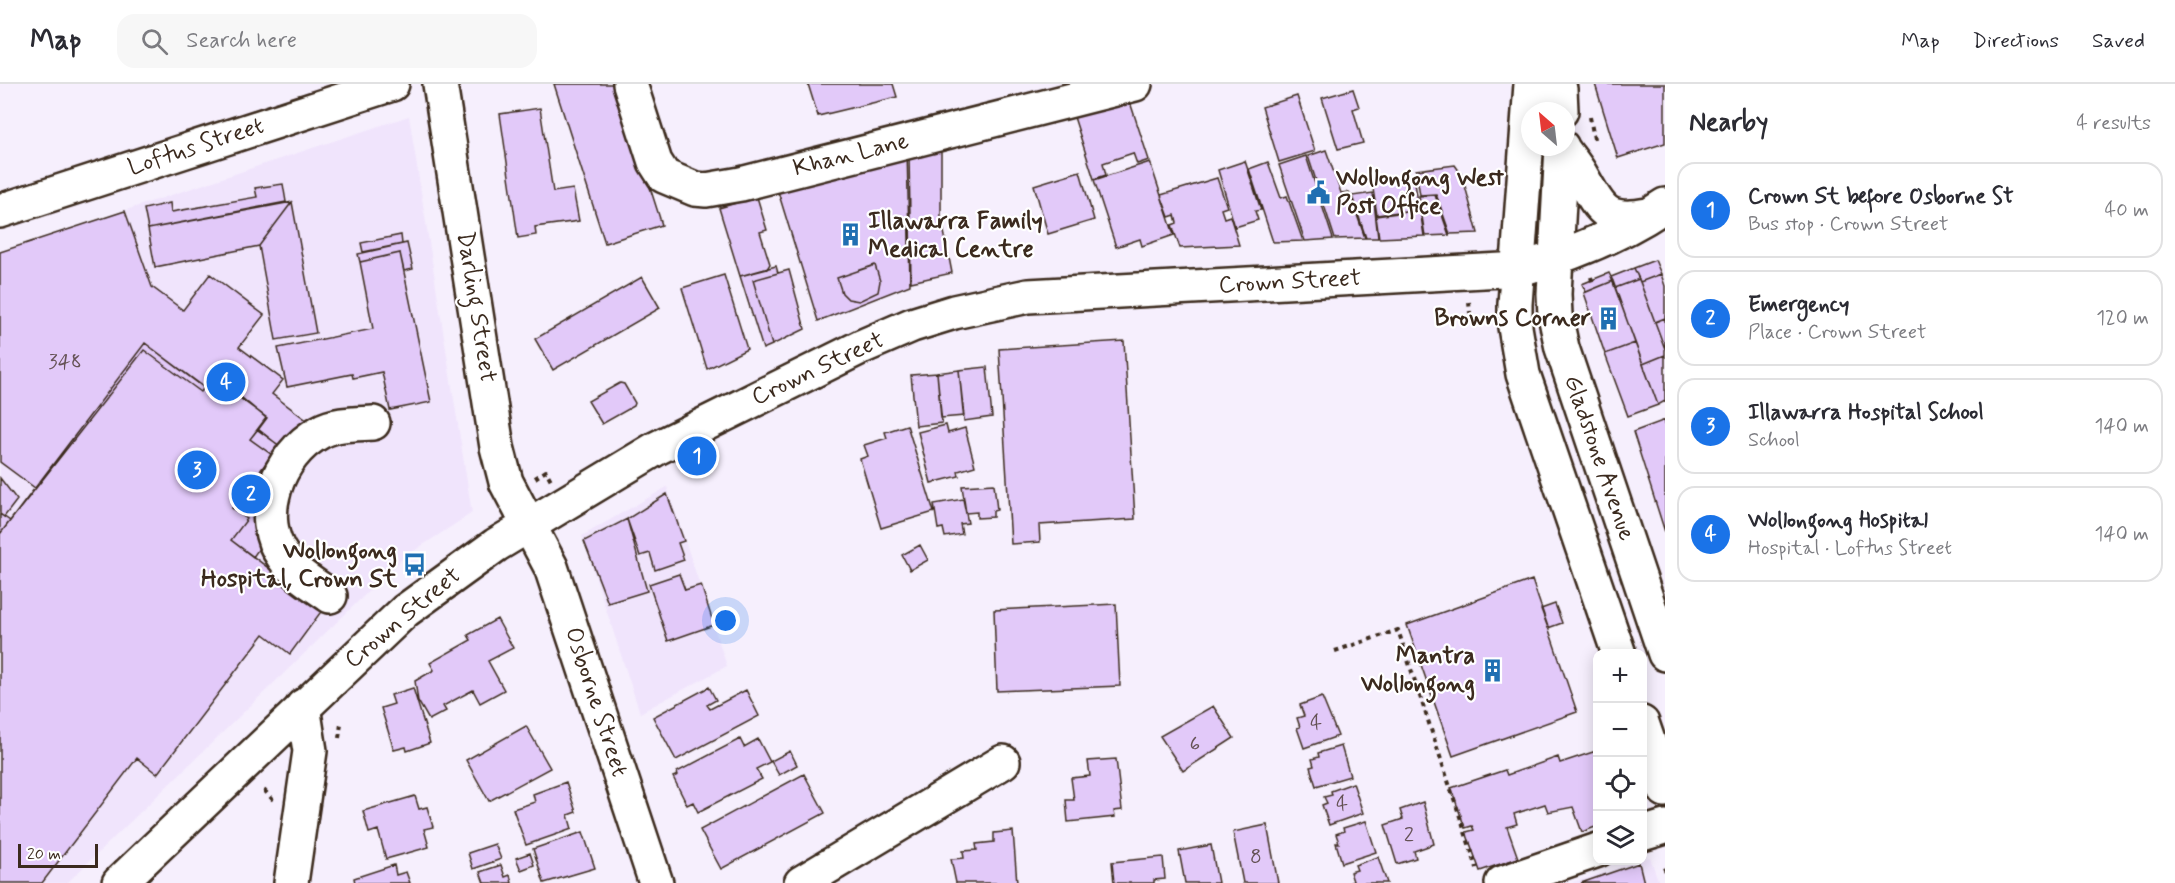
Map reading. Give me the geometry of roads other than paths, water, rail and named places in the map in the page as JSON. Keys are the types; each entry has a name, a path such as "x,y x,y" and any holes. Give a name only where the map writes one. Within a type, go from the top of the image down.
{"main road":[{"name":"Loftus Street","path":"0,211 392,84"},
{"name":"Darling Street","path":"440,84 497,447 506,482 530,524"},
{"name":"Khan Lane","path":"630,84 655,162 664,176 679,184 706,190 741,184 1135,84"},
{"name":"Gladstone Avenue","path":"1531,84 1515,327 1523,374 1617,649"},
{"path":"1557,84 1570,102"},
{"name":"Gladstone Avenue","path":"1562,156 1555,315 1562,348 1665,654"},
{"path":"1567,156 1602,207 1613,216 1626,219 1657,210"},
{"name":"Crown Street","path":"119,883 303,706 430,591 530,524 657,448 796,377 912,325 975,306 1028,296 1086,291 1520,269 1558,258 1657,210"},
{"path":"330,596 291,566 283,557 270,523 272,496 291,459 319,432 344,424 373,423"},
{"name":"Osborne Street","path":"530,524 551,567 656,883"},
{"path":"291,883 310,751 303,706"},
{"path":"1647,738 1665,790"},
{"path":"801,883 1003,762"},
{"path":"1647,832 1665,827"},
{"path":"1490,878 1593,851"}],"place":[{"name":"Wollongong West Post Office","path":"1318,192"},
{"name":"Illawarra Family Medical Centre","path":"850,235"},
{"name":"Browns Corner","path":"1609,318"},
{"name":"Wollongong Hospital","path":"226,382"},
{"name":"Crown St before Osborne St","path":"697,456"},
{"name":"Illawarra Hospital School","path":"197,470"},
{"name":"Emergency","path":"251,494"},
{"name":"Wollongong Hospital, Crown St","path":"415,565"},
{"name":"Mantra Wollongong","path":"1493,670"}]}
